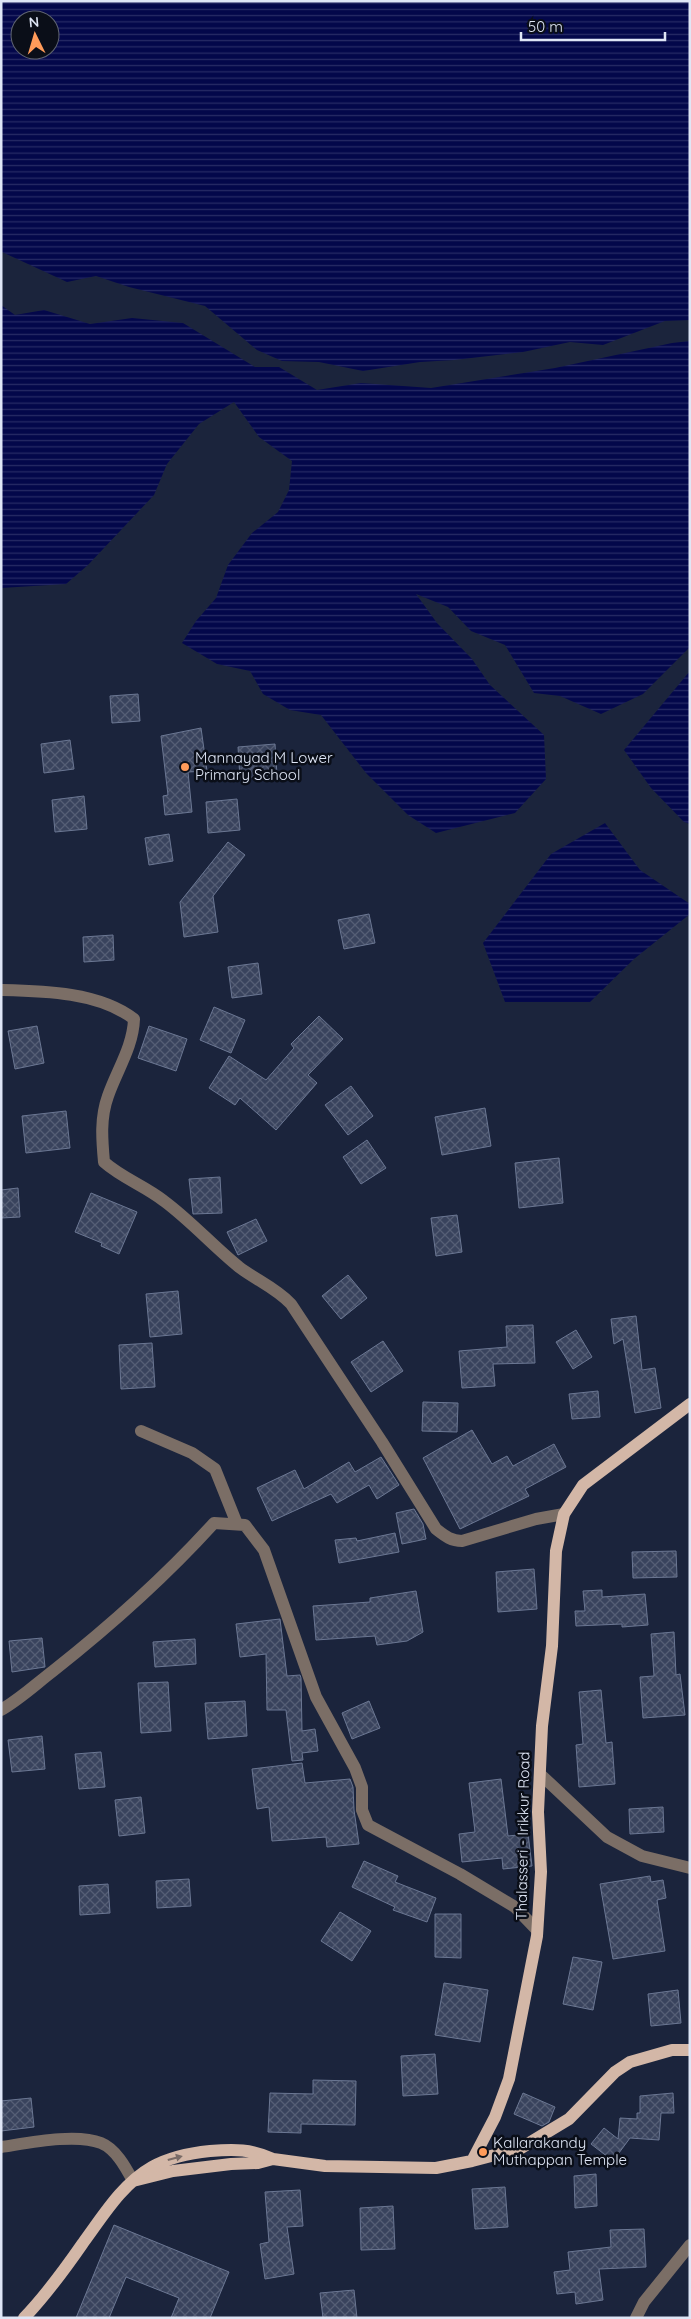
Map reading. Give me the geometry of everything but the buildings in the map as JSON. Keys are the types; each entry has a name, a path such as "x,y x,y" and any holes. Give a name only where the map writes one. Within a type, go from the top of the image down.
{"main road":[{"name":"Thalasseri - Irikkur Road","path":"472,2160 495,2117 509,2079 537,1930 541,1872 538,1812 542,1726 552,1646 556,1551 564,1514 583,1485 690,1404"},
{"path":"24,2318 38,2303 108,2207 133,2181 173,2172 231,2164 258,2163 274,2159 325,2166 416,2168 436,2168 472,2160 521,2148 569,2119 616,2072 630,2062 672,2050 690,2050"}],"street":[{"path":"1,990 37,991 88,999 121,1009 134,1019 133,1034 107,1098 101,1132 104,1162 117,1174 164,1200 237,1265 251,1276 280,1292 291,1304 382,1442 436,1529 447,1538 454,1541 462,1541 536,1519 564,1514"},
{"path":"141,1431 192,1453 215,1470 237,1524"},
{"path":"1,1710 75,1654 186,1553 214,1523 245,1525 264,1550 316,1697 355,1768 362,1787 362,1810 368,1825 460,1874 515,1907 537,1930"},
{"path":"540,1774 607,1838 642,1856 690,1868"},
{"path":"1,2147 71,2138 102,2143 122,2162 133,2181"},
{"path":"636,2318 644,2302 690,2245"}],"shaded area":[{"path":"1,1 690,1 690,320 665,321 603,345 570,342 523,352 420,362 363,371 319,362 282,361 257,350 205,306 129,287 96,276 67,282 2,252"},
{"path":"1,305 15,315 44,310 90,324 132,318 183,323 255,367 279,367 317,390 361,383 431,388 555,368 672,343 690,341 690,647 643,694 601,714 560,696 534,693 505,645 471,631 448,607 416,594 437,623 472,659 490,685 544,735 546,779 515,813 436,833 408,815 366,773 321,715 290,710 263,694 250,671 217,664 182,643 196,621 216,598 228,565 252,533 278,512 289,490 292,461 259,437 234,402 199,424 167,464 154,495 88,565 66,584 1,588"},
{"path":"690,671 690,824 684,822 651,788 624,750"},
{"path":"605,823 640,870 690,904 690,914 634,959 590,1002 505,1002 483,943 551,854"}],"place":[{"name":"Mannayad M Lower Primary School","path":"185,767"},
{"name":"Kallarakandy Muthappan Temple","path":"483,2152"}]}
